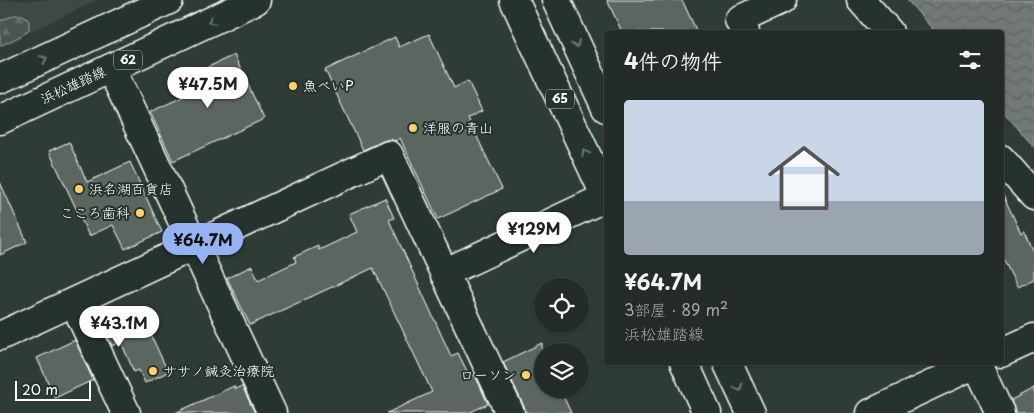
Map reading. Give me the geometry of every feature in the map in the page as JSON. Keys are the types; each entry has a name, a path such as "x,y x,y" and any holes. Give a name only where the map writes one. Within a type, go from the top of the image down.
{"street":[{"path":"0,79 169,0"},
{"name":"浜松雄踏線","path":"0,120 256,0"},
{"name":"65","path":"514,0 604,193"},
{"path":"556,0 604,104"},
{"path":"744,30 739,20 782,0"},
{"path":"861,0 888,30"},
{"path":"111,68 272,413"},
{"path":"0,336 389,155 510,413"},
{"path":"1004,162 1034,196"},
{"path":"444,272 604,198"},
{"path":"74,302 126,413"},
{"path":"1004,352 1034,338"},
{"path":"685,365 707,413"},
{"path":"728,365 751,413"},
{"path":"871,413 975,365"},
{"path":"980,365 1000,413"}],"shaded area":[{"path":"0,0 98,0 0,46"}],"green space":[{"path":"14,15 23,15 29,21 29,29 23,35 0,46 0,21"}],"water":[{"path":"907,0 1034,0 1034,147 1004,112 1004,30 933,30"}],"building":[{"path":"607,0 682,0 696,30 621,30"},
{"name":"洋服の青山","path":"429,34 454,88 468,81 482,111 468,118 502,189 438,219 400,138 395,141 390,139 383,141 363,150 325,70 395,37 399,47"},
{"path":"234,55 264,119 173,161 150,112 187,95 180,80"},
{"path":"69,142 87,182 130,162 162,232 125,249 113,225 89,236 49,151"},
{"path":"0,182 27,242 0,255"},
{"path":"1004,197 1021,233 1024,231 1034,253 1034,279 1017,287 1004,260"},
{"path":"385,198 394,218 389,220 451,356 458,353 470,377 475,375 488,404 468,413 387,413 432,392 373,268 250,325 227,278 252,266 258,280 296,262 294,257 318,246 319,250 357,232 349,214"},
{"path":"139,309 168,372 145,383 139,370 134,372 121,342 112,346 103,326"},
{"path":"75,340 93,380 55,398 37,358"},
{"name":"ローソン","path":"534,347 534,398 564,398 571,413 527,413 503,362"},
{"path":"234,386 235,389 242,386 255,413 175,413"},
{"path":"1034,388 1034,413 1015,413 1011,400"}],"place":[{"name":"魚べいP","path":"293,86"},
{"name":"洋服の青山","path":"413,128"},
{"name":"浜名湖百貨店","path":"79,189"},
{"name":"こころ歯科","path":"140,213"},
{"name":"ササノ鍼灸治療院","path":"153,371"},
{"name":"ローソン","path":"526,375"}]}
